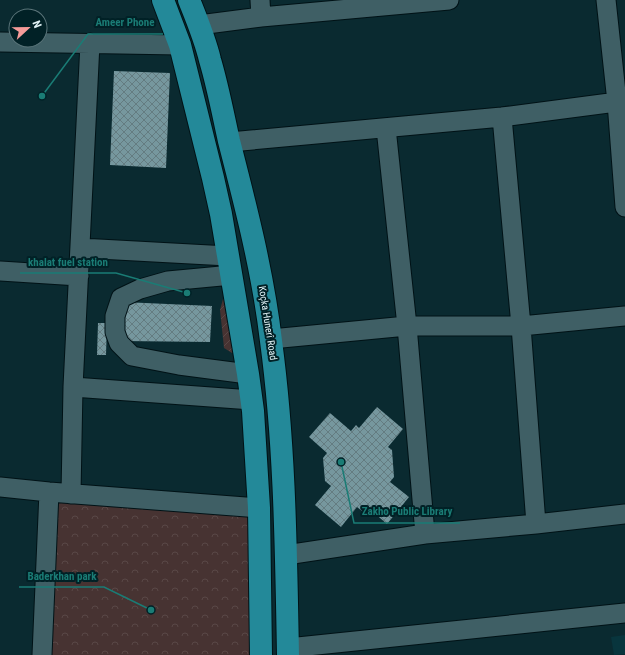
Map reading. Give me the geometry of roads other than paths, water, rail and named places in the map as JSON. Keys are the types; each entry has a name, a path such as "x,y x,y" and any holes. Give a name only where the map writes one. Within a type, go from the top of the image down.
{"main road":[{"path":"163,0 180,45 213,178 230,266 252,400 259,508 261,655"},
{"name":"Koçka Hunerî Road","path":"189,0 210,60 245,201 260,271 271,339 282,447 288,651"},
{"path":"256,450 282,447"}],"street":[{"path":"199,25 261,9 449,0"},
{"path":"606,0 621,101 625,207"},
{"path":"0,42 180,45"},
{"path":"71,494 73,387 90,43"},
{"path":"230,142 502,117 621,101"},
{"path":"502,117 521,326 536,524"},
{"path":"386,128 407,326 425,534"},
{"path":"80,248 230,266"},
{"path":"230,266 168,281 134,292 121,298 115,316 115,332 119,343 132,356 179,365 248,374"},
{"path":"0,272 79,276"},
{"path":"271,339 407,326 521,326 625,316"},
{"path":"73,387 252,400"},
{"path":"0,487 71,494 259,508"},
{"path":"42,655 49,492"},
{"path":"286,555 425,534 625,514"},
{"path":"288,651 625,613"}],"place":[{"name":"Ameer Phone","path":"42,96"},
{"name":"khalat fuel station","path":"187,293"},
{"name":"Zakho Public Library","path":"341,462"},
{"name":"Baderkhan park","path":"151,610"}]}
